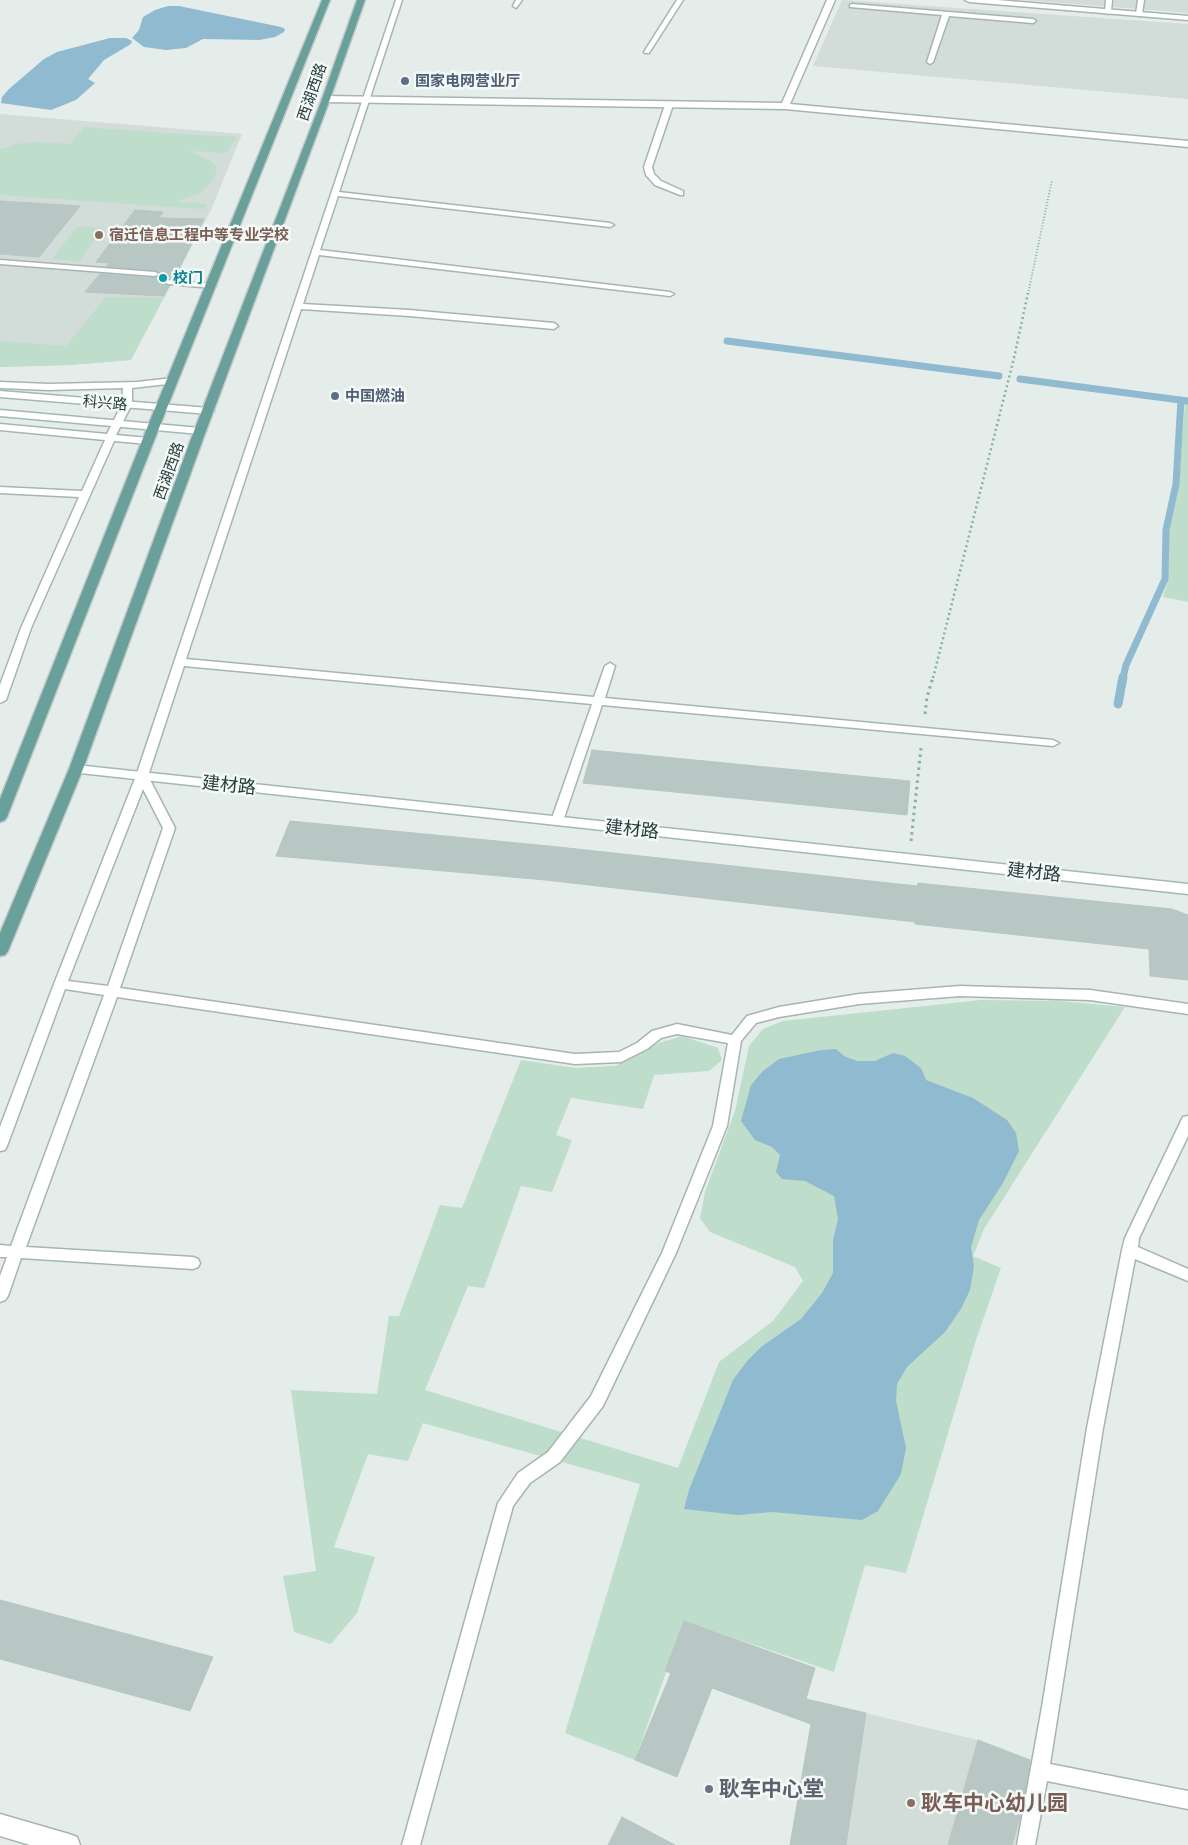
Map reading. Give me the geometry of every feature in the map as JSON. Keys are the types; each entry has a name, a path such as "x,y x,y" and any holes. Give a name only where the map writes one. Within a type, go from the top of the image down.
{"main road":[{"name":"西湖西路","path":"0,817 153,428 163,408 326,0"},
{"name":"西湖西路","path":"0,951 76,769 200,431 362,0"}],"street":[{"path":"784,106 831,0"},
{"path":"968,0 1188,18"},
{"path":"326,99 784,106 1188,144"},
{"name":"科兴路","path":"0,394 209,411"},
{"name":"科兴路","path":"0,413 200,431"},
{"name":"建材路","path":"76,769 1188,889"},
{"path":"0,1825 69,1845"}],"lane":[{"path":"0,1146 60,984 142,776 399,0"},
{"path":"647,52 680,0"},
{"path":"1108,12 1109,0"},
{"path":"1140,14 1142,0"},
{"path":"852,6 936,10 946,14 1033,21"},
{"path":"930,62 946,14"},
{"path":"669,105 648,166 650,175 658,183 680,193"},
{"path":"336,194 610,225"},
{"path":"316,252 670,294"},
{"path":"0,262 154,277 0,269"},
{"path":"171,279 213,282"},
{"path":"299,306 409,313 554,326"},
{"path":"0,385 49,387 173,382"},
{"path":"0,700 26,628 116,424 127,404 128,385"},
{"path":"0,427 148,441"},
{"path":"0,490 85,494"},
{"path":"180,662 1053,743"},
{"path":"557,821 610,666"},
{"path":"0,1296 112,992 169,828 142,776"},
{"path":"60,984 575,1059 621,1057 642,1046 657,1034 677,1029 735,1040"},
{"path":"411,1845 506,1503 524,1478 554,1457 597,1402 669,1253 720,1126 735,1040 752,1019 779,1012 859,999 960,991 1090,995 1188,1009"},
{"path":"1026,1845 1040,1771 1095,1428 1132,1238 1188,1121"},
{"path":"1130,1250 1188,1275"},
{"path":"0,1251 193,1263"},
{"path":"1040,1771 1188,1800"}],"path":[{"path":"909,859 927,697 940,658 1014,358 1052,180"}],"shaded area":[{"path":"842,0 1188,24 1188,99 813,66"},
{"path":"1023,0 1188,0 1188,13 1164,11"},
{"name":"宿迁信息工程中等专业学校","path":"0,114 242,134 211,210 131,360 70,365 0,367"},
{"name":"耿车中心幼儿园","path":"815,1701 978,1740 1034,1761 1015,1845 790,1845"}],"green space":[{"path":"85,127 237,137 226,153 190,151 212,162 216,167 216,173 212,181 200,193 176,202 207,204 204,209 0,195 0,149 22,143 36,142 70,144"},
{"path":"77,227 104,228 79,261 52,259"},
{"path":"106,297 163,298 131,360 70,365 0,367 0,341 66,346"},
{"path":"1185,402 1188,403 1188,602 1163,597 1168,580 1169,532 1179,484"},
{"path":"981,1000 1060,1001 1125,1007 984,1229 973,1256 1001,1268 976,1340 906,1573 865,1565 834,1672 684,1621 635,1760 565,1733 640,1484 423,1423 408,1461 368,1454 334,1547 375,1557 357,1613 331,1644 294,1632 283,1576 316,1571 291,1390 377,1394 389,1316 399,1316 440,1205 462,1208 521,1060 575,1068 615,1066 659,1043 682,1036 718,1048 722,1060 709,1071 654,1075 643,1109 571,1098 556,1135 572,1140 552,1192 521,1186 484,1288 468,1286 425,1390 678,1468 719,1362 773,1321 803,1281 795,1267 710,1232 700,1218 705,1192 735,1111 749,1046 763,1029 783,1021"}],"water":[{"path":"168,6 179,6 285,29 284,32 275,37 259,40 203,39 186,48 166,50 144,47 132,38 139,30 143,17 155,10"},
{"path":"110,38 126,38 132,41 131,44 104,60 88,79 95,83 76,100 51,110 1,103 2,97 9,89 44,59 57,52"},
{"path":"836,1049 844,1056 857,1061 875,1061 893,1053 905,1056 921,1068 926,1080 973,1098 1007,1120 1016,1133 1019,1151 1003,1183 979,1220 971,1247 974,1267 970,1290 961,1309 945,1332 907,1367 897,1384 896,1401 906,1448 901,1474 878,1511 862,1520 772,1512 738,1515 684,1509 689,1490 733,1380 748,1360 761,1347 801,1319 822,1293 833,1273 833,1240 838,1219 834,1196 805,1181 782,1179 776,1172 780,1155 772,1147 755,1140 741,1121 751,1085 763,1071 779,1059 821,1050"}],"building":[{"path":"0,201 80,206 39,257 0,254"},
{"path":"135,210 163,212 159,218 204,219 174,279 163,279 163,284 169,286 164,296 85,292 100,274 155,278 161,275 155,270 106,266 109,263 96,262"},
{"path":"592,750 910,781 907,815 583,783"},
{"path":"290,821 549,846 917,886 918,883 1172,909 1188,915 1188,980 1150,976 1149,949 915,924 915,922 545,880 276,856"},
{"path":"0,1600 213,1657 190,1711 0,1659"},
{"path":"684,1621 815,1668 806,1699 866,1713 846,1845 790,1845 811,1724 712,1688 677,1777 635,1760 671,1673 665,1671"},
{"path":"978,1740 1030,1760 1022,1809 1012,1845 948,1845"},
{"path":"622,1817 675,1845 608,1845"}],"waterway":[{"path":"727,341 999,376"},
{"path":"1020,379 1181,400"},
{"path":"1123,678 1126,665 1165,579 1166,530 1176,484 1181,400"},
{"path":"1181,400 1188,401"},
{"path":"1118,704 1123,677"}],"place":[{"name":"国家电网营业厅","path":"405,81"},
{"name":"宿迁信息工程中等专业学校","path":"99,235"},
{"name":"校门","path":"163,278"},
{"name":"中国燃油","path":"335,396"},
{"name":"耿车中心堂","path":"709,1789"},
{"name":"耿车中心幼儿园","path":"911,1803"}]}
